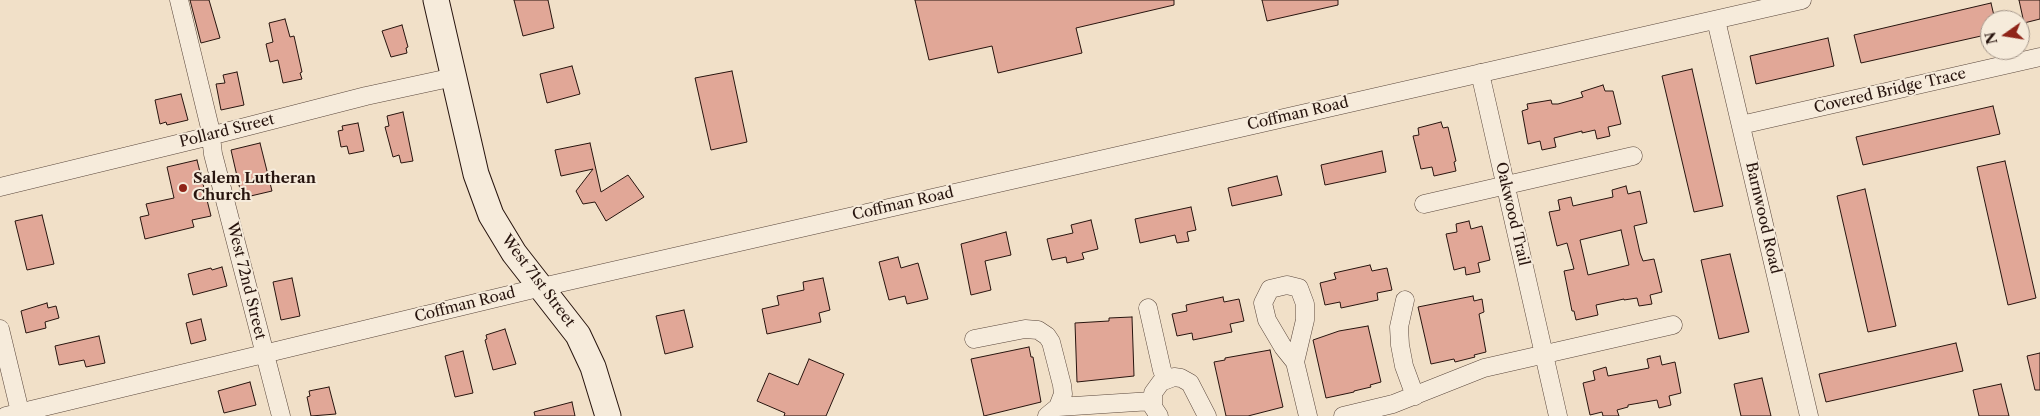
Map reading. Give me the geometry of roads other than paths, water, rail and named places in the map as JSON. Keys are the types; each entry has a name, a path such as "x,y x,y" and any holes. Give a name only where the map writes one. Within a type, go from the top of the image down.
{"main road":[{"name":"West 71st Street","path":"436,0 476,174 491,215 505,241 570,324 587,350 608,416"}],"street":[{"name":"West 72nd Street","path":"179,0 215,163 281,416"},
{"name":"Coffman Road","path":"15,415 542,287 1716,20 1778,3 1802,0"},
{"name":"Barnwood Road","path":"1716,20 1809,416"},
{"name":"Covered Bridge Trace","path":"1741,125 2040,57"},
{"name":"Oakwood Trail","path":"1480,73 1558,416"},
{"name":"Pollard Street","path":"0,187 366,96 454,77"},
{"path":"1424,204 1633,156"},
{"path":"1405,300 1399,327 1400,345 1404,366 1415,396"},
{"path":"1148,308 1162,370 1166,379"},
{"path":"1343,416 1382,407 1415,396 1477,370 1673,325"},
{"path":"0,329 15,415"},
{"path":"974,339 1025,329 1038,330 1044,334 1051,342 1063,394 1052,412"},
{"path":"1295,362 1308,416"},
{"path":"1052,412 1156,409 1153,393 1156,387 1166,379 1178,377 1190,383 1207,416"}],"place":[{"name":"Salem Lutheran Church","path":"183,188"}]}
